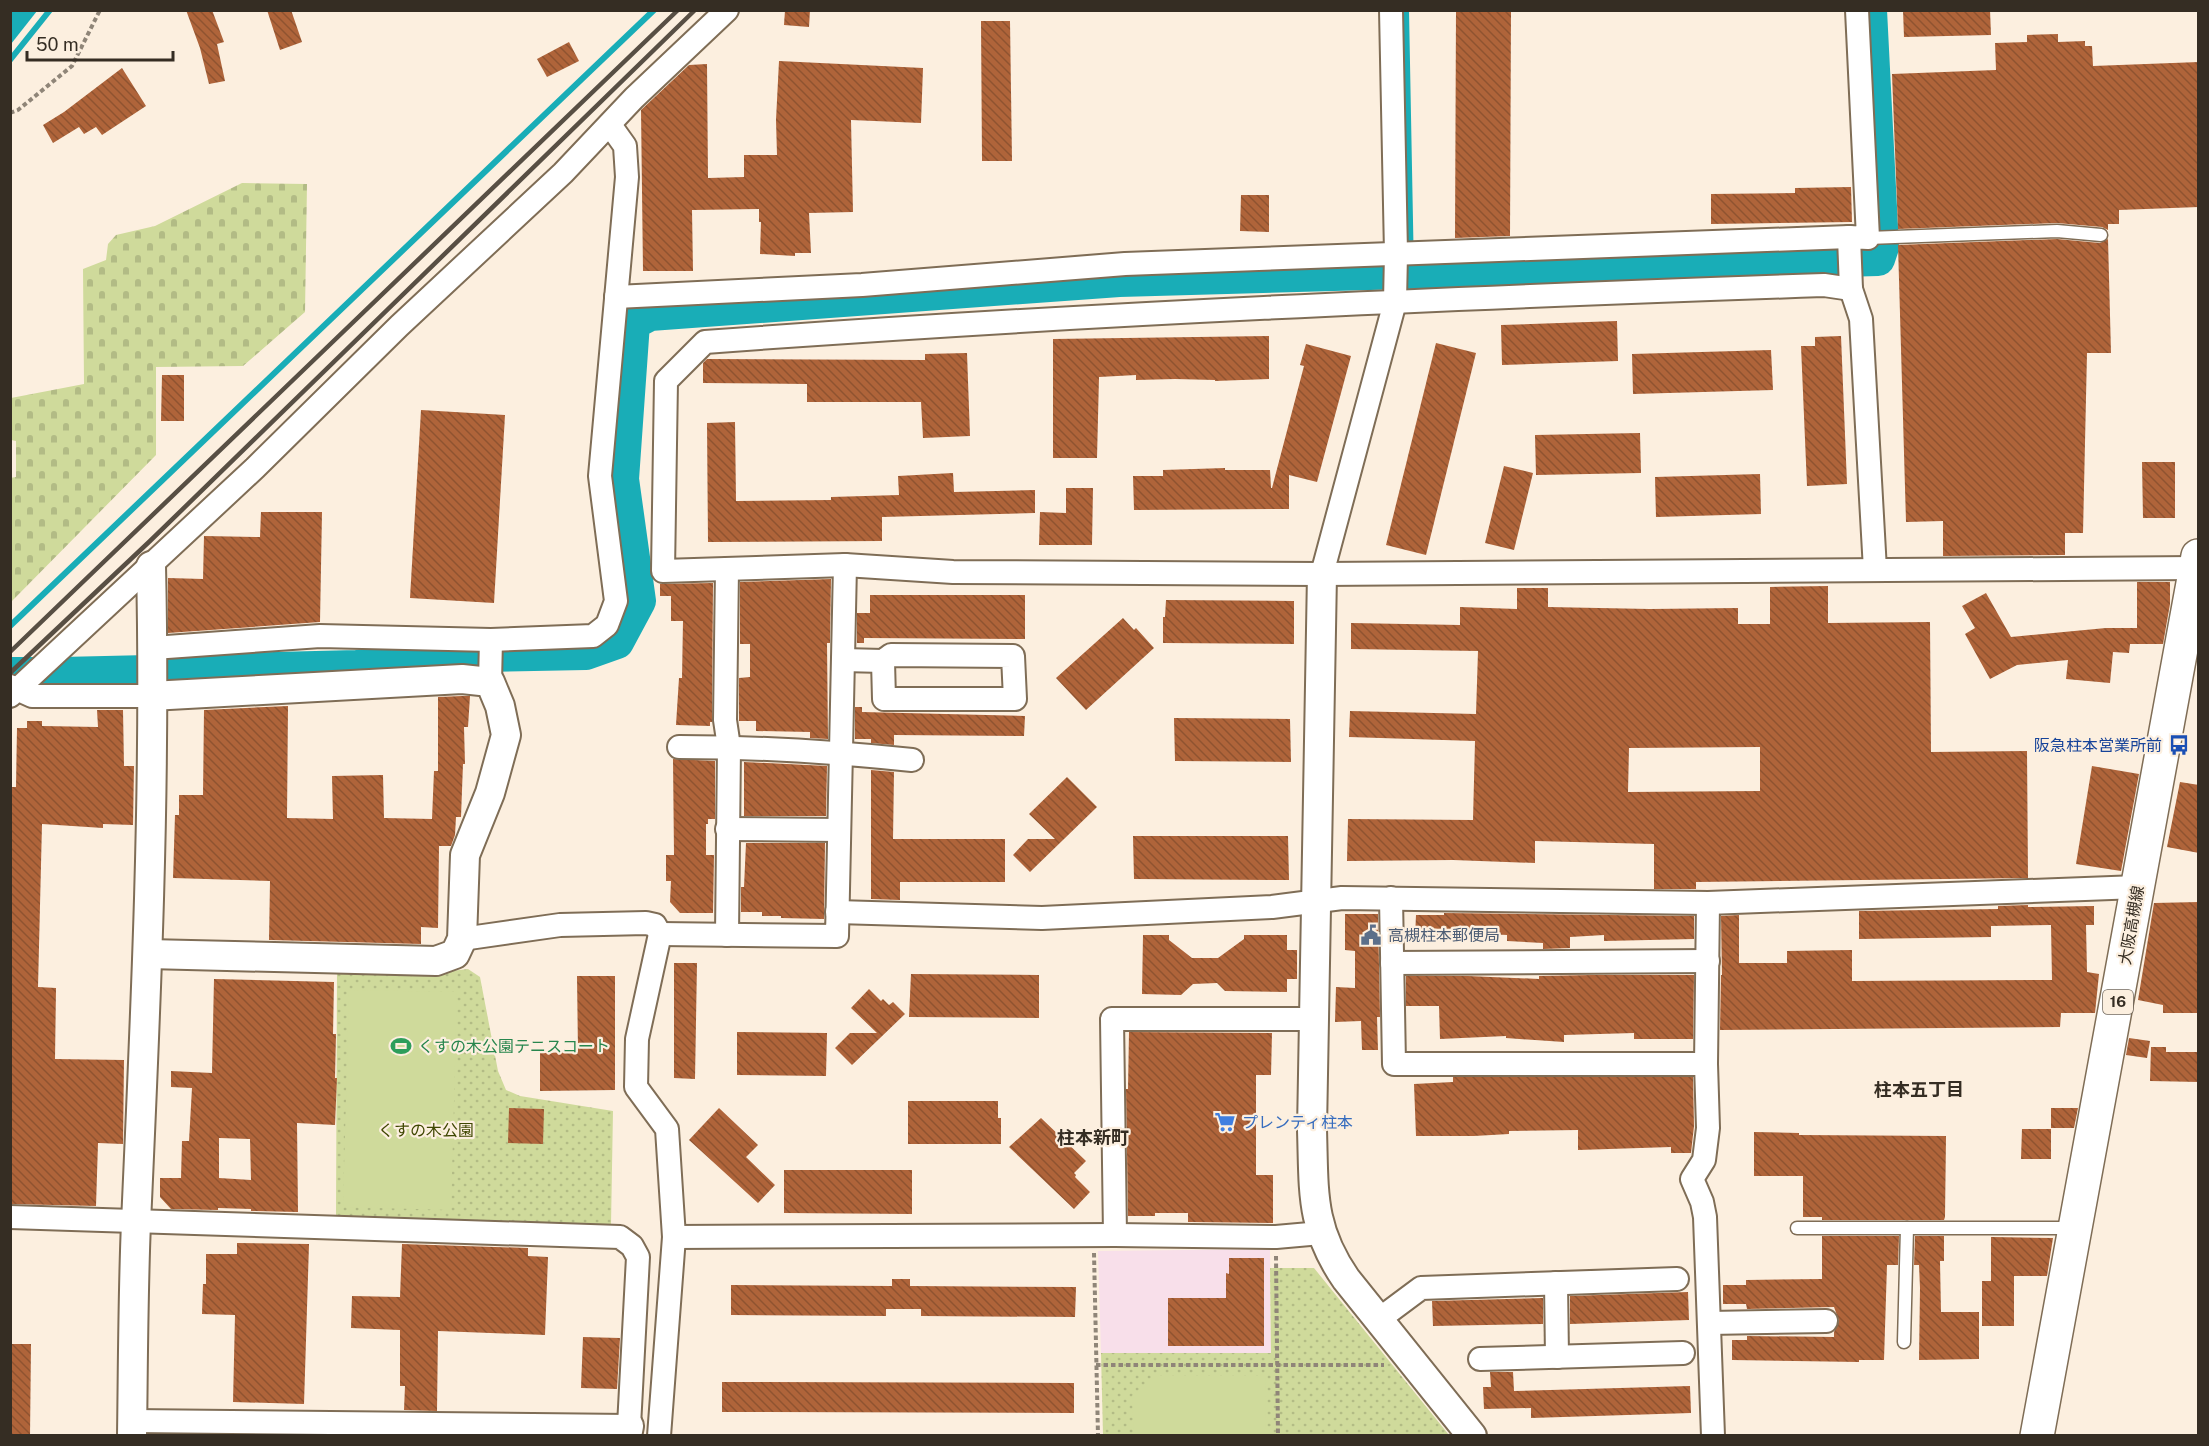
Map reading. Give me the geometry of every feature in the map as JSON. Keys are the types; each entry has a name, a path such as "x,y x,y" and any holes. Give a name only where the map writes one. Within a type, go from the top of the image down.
{"main road":[{"name":"大阪高槻線","path":"2037,1436 2138,888 2192,627 2198,562"}],"street":[{"path":"12,691 151,566 255,468 399,326 563,173 634,98 727,10"},
{"path":"1391,10 1395,302 1322,574 1314,1019 1314,1189 1321,1233 1336,1265 1472,1436"},
{"path":"1857,10 1858,238 1851,289 1861,319 1875,570"},
{"path":"153,648 320,636 491,640 593,636 608,625 616,601 600,476 627,177 625,146 610,125"},
{"path":"616,297 862,285 1125,264 1858,238"},
{"path":"1851,289 1824,285 1395,302 915,326 705,342 666,381 663,571 845,565 953,572 1322,574 1875,570 2198,562"},
{"path":"660,934 837,936 845,565"},
{"path":"10,1217 136,1221 620,1237 632,1246 638,1257 628,1431 132,1428 136,1221 148,954 153,648 151,566"},
{"path":"727,569 725,720 729,747 727,935"},
{"path":"148,954 436,961 455,954 462,939 465,855 490,794 506,735 500,706 490,682 491,640"},
{"path":"843,660 883,661 891,655 1013,656 1015,699 884,699 883,661"},
{"path":"12,691 32,696 151,696 462,679 490,682"},
{"path":"679,747 729,747 841,753 912,760"},
{"path":"727,829 839,830"},
{"path":"837,912 1042,918 1272,907 1342,898 1708,903 2138,888"},
{"path":"1391,898 1394,1065 1706,1064"},
{"path":"1708,903 1706,1064 1708,1128 1704,1160 1692,1179 1702,1202 1705,1217 1713,1436"},
{"path":"462,939 560,925 646,923 655,925 660,934 636,1039 636,1087 667,1129 674,1237 659,1436"},
{"path":"1392,963 1708,962"},
{"path":"1104,1235 1112,1019 1314,1019"},
{"path":"674,1237 1104,1235 1276,1237 1321,1233"},
{"path":"1378,1320 1421,1288 1677,1279"},
{"path":"1556,1283 1557,1357"},
{"path":"1709,1323 1826,1321"},
{"path":"1480,1359 1683,1353"}],"lane":[{"path":"1858,238 2056,231 2101,235"},
{"path":"1797,1228 2076,1228"},
{"path":"1904,1342 1906,1228"}],"path":[{"path":"10,113 18,110 72,66 100,10"},
{"path":"1098,1436 1096,1365 1104,1235"},
{"path":"1276,1237 1278,1436"},
{"path":"1096,1365 1415,1365"}],"shaded area":[{"path":"1270,1249 1271,1353 1101,1353 1098,1251"}],"green space":[{"path":"242,183 307,184 305,312 243,366 156,367 156,455 11,602 10,478 16,477 16,441 11,440 11,398 84,384 83,269 106,260 108,244 116,235 155,226"},
{"name":"くすの木公園","path":"468,969 480,977 498,1071 506,1090 520,1096 613,1111 611,1225 336,1218 337,971 435,973"},
{"path":"349,990 457,992 451,1210 343,1207"},
{"path":"1270,1268 1314,1268 1449,1435 1103,1435 1101,1353 1271,1353"},
{"path":"1154,1376 1266,1376 1265,1435 1134,1435 1132,1396"}],"water":[{"path":"13,10 37,11 11,44 11,14"}],"building":[{"path":"186,10 212,10 224,42 217,44 225,81 209,84 200,48"},
{"path":"267,10 291,10 302,42 280,50"},
{"path":"785,10 810,10 809,27 784,25"},
{"path":"1456,10 1511,10 1510,236 1455,238"},
{"path":"1903,10 1990,10 1991,35 1904,37"},
{"path":"981,21 1010,21 1012,161 982,161"},
{"path":"2058,34 2058,42 2085,41 2085,46 2092,46 2093,66 2199,62 2199,207 2119,210 2119,224 2108,224 2108,230 2102,227 2057,223 1898,229 1892,74 1996,70 1995,43 2027,42 2027,35"},
{"path":"569,42 579,61 547,77 537,59"},
{"path":"779,61 923,68 921,123 851,120 853,212 809,213 811,253 795,253 795,256 760,254 759,209 692,210 693,271 643,271 641,110 689,65 707,64 708,178 744,177 744,155 777,155"},
{"path":"122,68 146,106 102,135 96,127 84,134 79,127 53,143 43,125"},
{"path":"1851,187 1852,222 1711,224 1711,194 1795,193 1795,188"},
{"path":"1241,195 1269,195 1269,232 1240,231"},
{"path":"2057,239 2100,243 2108,239 2111,353 2087,353 2083,533 2065,533 2065,555 1943,556 1943,521 1906,522 1898,245"},
{"path":"1617,321 1618,361 1502,365 1501,325"},
{"path":"1269,336 1269,379 1215,381 1136,380 1136,375 1099,377 1097,458 1053,458 1053,339"},
{"path":"1841,336 1847,484 1807,486 1801,346 1815,346 1815,337"},
{"path":"1436,343 1476,353 1426,555 1386,545"},
{"path":"1306,344 1351,356 1317,482 1289,475 1289,509 1134,510 1133,476 1163,476 1163,470 1225,468 1225,470 1270,470 1272,488 1304,366 1300,365"},
{"path":"1771,350 1773,390 1633,394 1632,354"},
{"path":"967,353 970,436 923,438 921,402 807,402 807,384 703,383 703,363 707,359 925,360 925,354"},
{"path":"162,375 184,375 184,421 161,421"},
{"path":"421,410 505,415 494,603 410,598"},
{"path":"735,422 736,501 831,500 831,497 899,495 898,476 953,473 954,492 1035,490 1035,513 882,517 882,541 708,542 707,423"},
{"path":"1640,433 1641,473 1536,475 1535,435"},
{"path":"2142,462 2175,462 2175,518 2143,518"},
{"path":"1504,466 1533,473 1514,550 1485,543"},
{"path":"1760,474 1761,514 1656,517 1655,477"},
{"path":"1066,488 1093,488 1092,545 1039,545 1040,512 1066,513"},
{"path":"261,512 322,512 320,622 168,633 168,578 203,579 204,536 260,537"},
{"path":"831,579 830,643 827,643 828,739 810,738 810,732 756,731 756,721 739,721 739,678 750,677 750,644 740,644 740,582"},
{"path":"2137,582 2170,582 2170,604 2163,644 2130,644 2129,653 2113,652 2110,683 2066,679 2068,660 2017,665 1990,679 1965,634 1975,628 1962,606 1986,593 2011,637 2106,628 2137,628"},
{"path":"713,583 712,722 710,726 676,725 679,678 682,678 683,621 671,621 671,596 660,596 660,584"},
{"path":"1828,586 1828,623 1930,622 1931,752 2027,751 2028,878 1696,882 1696,889 1654,889 1654,844 1535,841 1535,863 1453,860 1347,861 1348,819 1473,820 1475,741 1349,737 1350,711 1476,714 1478,651 1351,649 1351,623 1460,625 1460,607 1517,609 1517,588 1548,588 1548,607 1738,608 1738,624 1770,624 1770,587","holes":["1760,747 1760,791 1628,792 1629,748"]},
{"path":"870,595 1025,595 1025,639 864,638 864,643 857,643 857,613 870,613"},
{"path":"1166,600 1294,601 1294,644 1163,643 1163,617 1165,617"},
{"path":"1123,618 1134,630 1136,628 1154,648 1086,710 1056,678"},
{"path":"470,696 468,727 464,727 465,764 463,764 461,817 456,817 455,835 451,846 439,846 438,928 421,927 421,944 269,940 270,881 173,878 175,815 179,815 179,795 203,795 204,710 288,706 287,818 333,819 332,776 383,775 384,818 432,819 434,771 438,771 438,697"},
{"path":"855,707 862,707 862,712 1025,716 1024,736 894,735 894,745 871,743 871,739 855,739"},
{"path":"97,710 123,710 124,766 134,766 133,825 103,824 103,828 42,824 38,987 56,988 55,1059 124,1060 123,1144 98,1143 96,1206 10,1204 10,787 16,787 17,728 27,728 27,721 42,721 42,726 98,727"},
{"path":"1174,718 1290,719 1291,762 1175,761"},
{"path":"673,759 715,761 715,819 708,819 708,824 706,824 706,855 714,855 713,913 680,913 670,902 671,881 666,881 666,855 674,855"},
{"path":"744,762 827,766 826,816 744,816"},
{"path":"2092,766 2139,774 2121,871 2076,864"},
{"path":"871,770 894,772 893,839 1005,839 1005,882 900,882 900,900 871,899"},
{"path":"1067,777 1097,807 1030,872 1013,855 1028,839 1055,839 1029,814"},
{"path":"2180,782 2199,785 2199,853 2167,847"},
{"path":"1133,836 1288,836 1289,880 1134,879"},
{"path":"746,843 825,843 824,919 781,918 781,916 762,916 762,912 741,912 741,887 744,887"},
{"path":"2199,902 2199,1013 2163,1013 2163,1005 2138,1000 2154,903"},
{"path":"2028,905 2028,907 2094,906 2094,925 2086,925 2087,972 2099,974 2095,1013 2061,1013 2060,1027 1720,1030 1721,916 1739,915 1739,963 1787,963 1787,951 1852,950 1852,981 2052,980 2051,925 1991,926 1991,937 1859,939 1859,911 1998,909 1998,906"},
{"path":"1444,913 1694,916 1694,939 1604,941 1604,935 1570,937 1570,948 1543,949 1543,943 1507,941 1507,935 1470,933 1470,939 1415,937 1416,915 1444,915"},
{"path":"1345,914 1378,914 1380,1017 1377,1017 1378,1050 1362,1050 1361,1021 1335,1022 1336,987 1355,988 1355,951 1345,950"},
{"path":"1143,935 1169,935 1169,940 1192,958 1218,958 1244,939 1244,935 1287,935 1287,950 1297,950 1297,979 1287,979 1287,992 1225,991 1217,983 1193,984 1181,995 1142,994"},
{"path":"674,963 697,963 695,1079 674,1078"},
{"path":"911,974 1039,975 1039,1018 909,1017"},
{"path":"1694,975 1693,1039 1634,1039 1634,1033 1564,1035 1564,1042 1506,1038 1506,1036 1440,1039 1439,1006 1406,1006 1406,976 1539,979 1539,976"},
{"path":"577,976 615,976 615,1090 540,1091 540,1053 578,1052"},
{"path":"214,979 334,982 333,1034 336,1034 335,1078 337,1078 335,1125 297,1123 298,1212 218,1208 218,1210 171,1209 160,1197 160,1178 181,1178 182,1141 189,1141 192,1088 171,1087 171,1071 212,1073","holes":["219,1138 250,1139 251,1180 219,1178"]},
{"path":"869,989 881,1001 883,999 889,1005 893,1002 905,1014 852,1065 835,1048 850,1033 877,1033 851,1008"},
{"path":"737,1032 827,1033 826,1076 737,1075"},
{"path":"1129,1032 1272,1033 1271,1075 1256,1075 1256,1175 1273,1175 1273,1223 1188,1222 1188,1213 1128,1216 1126,1089 1128,1089"},
{"path":"2129,1038 2150,1041 2147,1058 2126,1055"},
{"path":"2151,1047 2166,1047 2166,1052 2199,1052 2199,1082 2150,1081"},
{"path":"1453,1077 1693,1077 1694,1126 1691,1153 1671,1153 1671,1147 1578,1150 1578,1130 1509,1131 1509,1134 1474,1136 1416,1136 1414,1084 1453,1082"},
{"path":"908,1101 998,1101 998,1118 1001,1118 1001,1144 908,1144"},
{"path":"509,1108 544,1109 543,1144 508,1143"},
{"path":"719,1108 758,1145 746,1157 775,1185 758,1203 689,1140"},
{"path":"2051,1108 2078,1108 2074,1128 2051,1128"},
{"path":"1041,1118 1086,1161 1074,1173 1075,1177 1090,1192 1074,1209 1009,1147"},
{"path":"2022,1129 2051,1129 2051,1159 2021,1159"},
{"path":"1754,1132 1799,1133 1799,1135 1946,1136 1944,1220 1822,1220 1822,1217 1803,1217 1803,1176 1754,1176"},
{"path":"784,1170 912,1170 912,1214 784,1213"},
{"path":"1822,1236 1899,1236 1898,1265 1887,1265 1884,1360 1859,1360 1859,1362 1732,1360 1732,1340 1747,1340 1747,1336 1834,1337 1839,1321 1834,1307 1747,1309 1746,1304 1723,1304 1723,1285 1746,1285 1746,1280 1822,1279"},
{"path":"1915,1236 1944,1236 1944,1261 1940,1261 1941,1312 1979,1312 1979,1359 1919,1360 1920,1288 1919,1265 1914,1265"},
{"path":"1991,1237 2053,1238 2047,1276 2014,1276 2014,1326 1982,1326 1982,1281 1991,1281"},
{"path":"237,1243 309,1244 304,1404 233,1402 235,1315 202,1314 203,1284 206,1284 206,1254 237,1254"},
{"path":"402,1244 528,1248 528,1256 548,1257 545,1335 438,1331 437,1411 404,1410 405,1386 400,1386 400,1330 351,1328 352,1296 400,1297"},
{"path":"1229,1258 1264,1258 1264,1346 1168,1346 1168,1298 1226,1298 1226,1273 1229,1274"},
{"path":"892,1279 910,1279 910,1286 1076,1287 1075,1317 921,1316 921,1309 886,1309 886,1316 731,1315 731,1285 892,1286"},
{"path":"1688,1292 1689,1320 1570,1324 1570,1296"},
{"path":"1543,1298 1543,1324 1433,1326 1432,1301"},
{"path":"583,1337 620,1338 617,1389 581,1388"},
{"path":"10,1344 31,1344 30,1436 10,1436"},
{"path":"1490,1372 1513,1372 1514,1391 1690,1386 1691,1413 1531,1418 1531,1408 1484,1409 1483,1387 1491,1387"},
{"path":"722,1382 1074,1383 1074,1413 722,1412"}],"waterway":[{"path":"10,60 50,10"},
{"path":"10,626 654,10"},
{"path":"1406,10 1411,273"},
{"path":"10,674 357,667 482,655 586,653 617,642 639,601 622,479 633,323 650,314 1119,280 1878,259 1882,247 1870,10"}],"railway":[{"path":"10,652 678,10"},
{"path":"10,673 150,541 695,10"}],"place":[{"name":"阪急柱本営業所前","path":"2179,745"},
{"name":"高槻柱本郵便局","path":"1371,935"},
{"name":"くすの木公園テニスコート","path":"401,1046"},
{"name":"プレンティ柱本","path":"1225,1122"}],"district":[{"name":"柱本五丁目","path":"1919,1090"},
{"name":"柱本新町","path":"1093,1138"}]}
